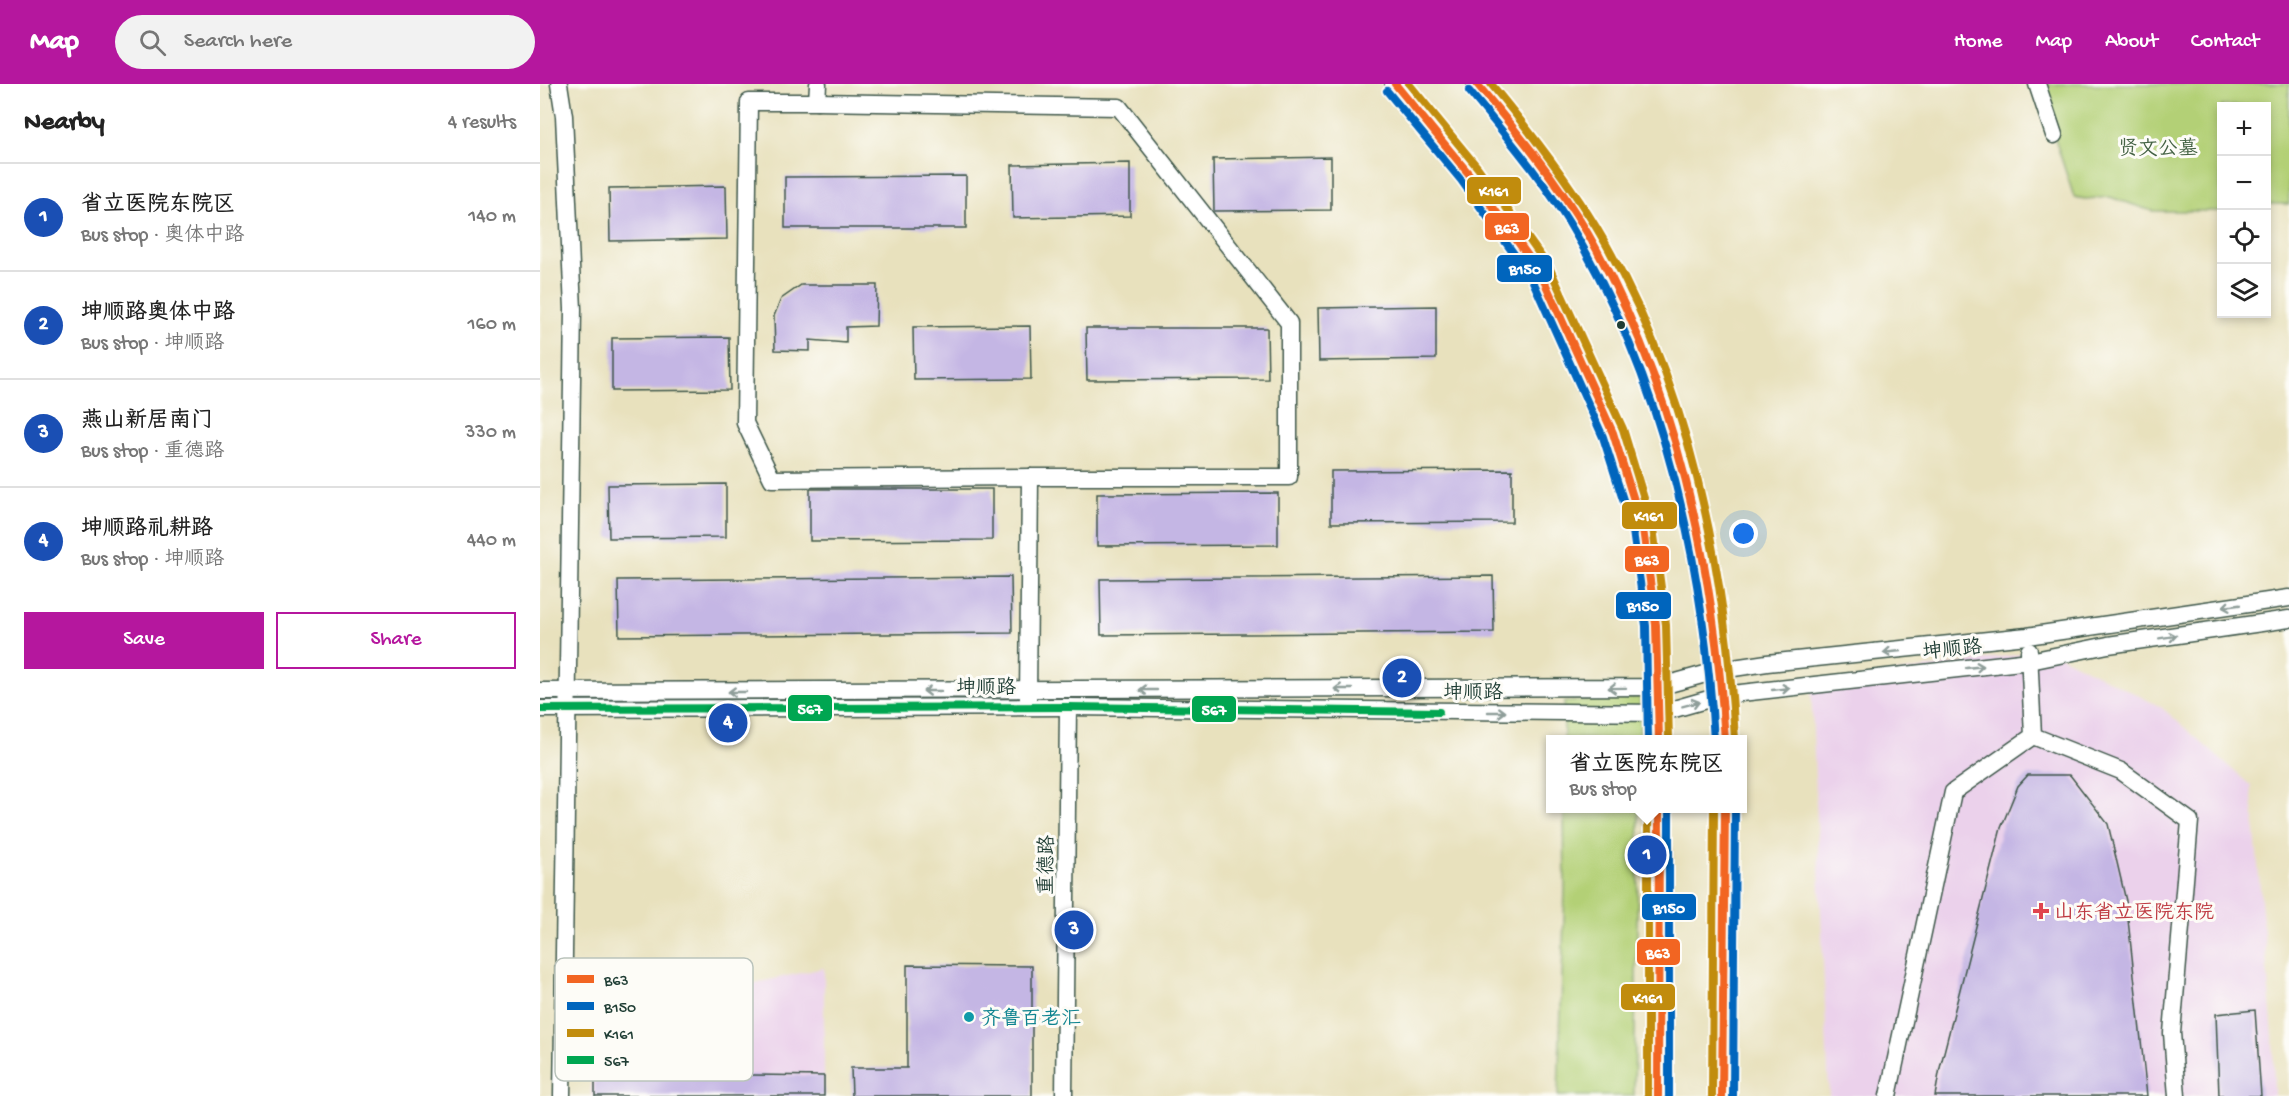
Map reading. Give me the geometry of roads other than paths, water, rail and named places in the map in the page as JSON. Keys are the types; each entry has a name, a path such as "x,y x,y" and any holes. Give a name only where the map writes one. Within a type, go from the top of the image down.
{"main road":[{"path":"1395,84 1469,174 1541,274 1613,433 1643,529 1656,626 1659,735"},
{"path":"1477,84 1538,158 1588,234 1654,373 1682,466 1705,564 1723,695 1725,735"},
{"path":"1658,1096 1659,813"},
{"path":"1722,1096 1725,813"}],"street":[{"path":"559,84 564,116 573,309 564,958"},
{"path":"818,84 818,102"},
{"path":"2037,84 2054,135"},
{"path":"749,102 818,102 1119,107 1289,323 1289,477 772,479 745,423 749,102"},
{"path":"1028,699 1030,477"},
{"name":"坤顺路","path":"540,710 1658,687 1720,670 2027,636 2289,598"},
{"name":"坤顺路","path":"540,692 1028,699 1068,707 1659,713 1723,695 2030,661 2108,645 2289,619"},
{"path":"2027,636 2033,736"},
{"name":"重德路","path":"1064,1096 1068,707"},
{"path":"1888,1096 1953,792 2033,736"},
{"path":"2033,736 2121,771 2190,821 2172,1033 2177,1096"},
{"path":"562,1081 562,1096"}],"place":[{"name":"坤顺路奥体中路","path":"1402,678"},
{"name":"坤顺路礼耕路","path":"728,723"},
{"name":"省立医院东院区","path":"1647,855"},
{"name":"山东省立医院东院","path":"2041,911"},
{"name":"燕山新居南门","path":"1074,930"},
{"name":"齐鲁百老汇","path":"969,1017"}],"park label":[{"name":"贤文公墓","path":"2158,147"}]}
